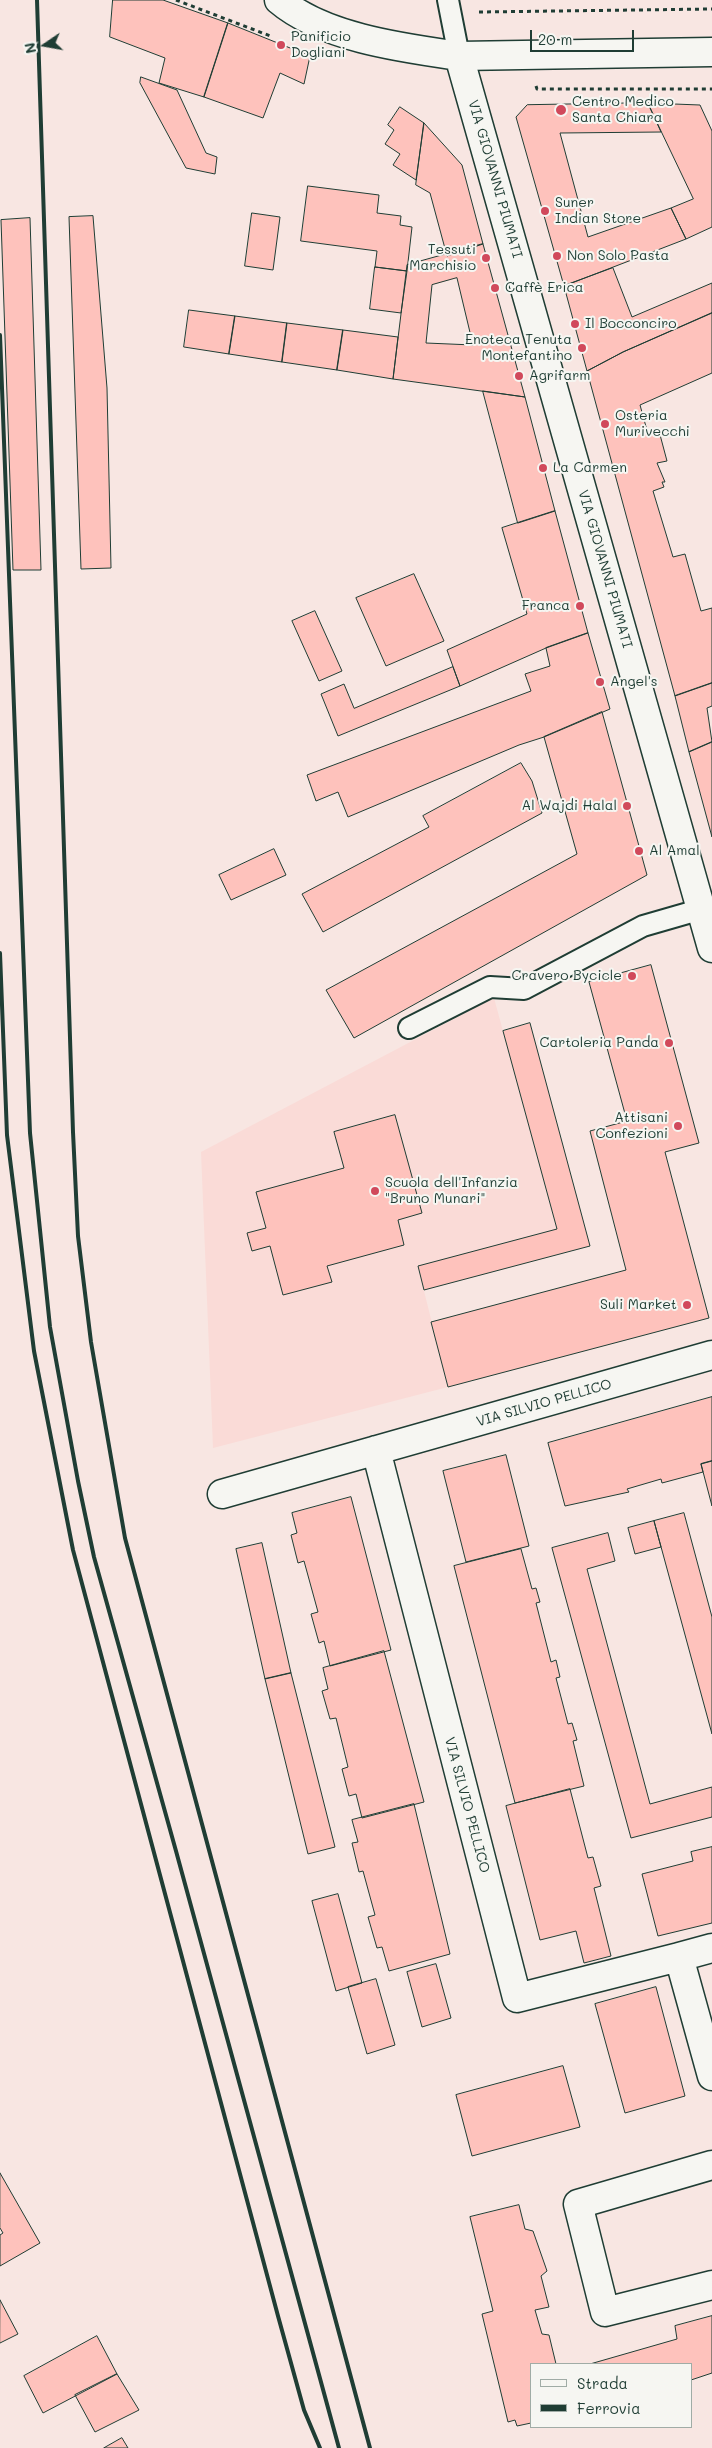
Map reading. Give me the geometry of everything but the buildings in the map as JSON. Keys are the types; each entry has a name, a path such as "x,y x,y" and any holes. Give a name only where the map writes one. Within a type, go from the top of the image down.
{"street":[{"path":"279,0 315,21 337,30 387,45 459,56 712,52"},
{"name":"VIA GIOVANNI PIUMATI","path":"459,56 708,926"},
{"name":"VIA SILVIO PELLICO","path":"222,1494 712,1355"},
{"name":"VIA SILVIO PELLICO","path":"376,1450 517,1998 712,1948"},
{"path":"679,1956 712,2076"},
{"path":"712,2165 578,2204 605,2312 712,2285"}],"lane":[{"path":"450,6 459,56"},
{"path":"409,1028 490,987 524,989 643,926 708,926"}],"path":[{"path":"176,0 281,40"},
{"path":"450,6 531,10 712,9"}],"shaded area":[{"name":"Scuola dell'Infanzia \"Bruno Munari\"","path":"494,998 557,1229 418,1267 448,1387 213,1448 201,1152"}],"railway":[{"path":"37,0 73,1132 78,1236 91,1342 125,1538 370,2448"},
{"path":"0,335 30,1133 50,1327 94,1557 339,2448"},
{"path":"0,953 7,1135 34,1351 73,1550 278,2316 304,2410 320,2448"}],"place":[{"name":"Panificio Dogliani","path":"281,45"},
{"name":"Centro Medico Santa Chiara","path":"561,110"},
{"name":"Suner Indian Store","path":"545,211"},
{"name":"Non Solo Pasta","path":"557,256"},
{"name":"Tessuti Marchisio","path":"486,258"},
{"name":"Caffè Erica","path":"495,288"},
{"name":"Il Bocconciro","path":"575,324"},
{"name":"Enoteca Tenuta Montefantino","path":"582,348"},
{"name":"Agrifarm","path":"519,376"},
{"name":"Osteria Murivecchi","path":"605,424"},
{"name":"La Carmen","path":"543,468"},
{"name":"Franca","path":"580,606"},
{"name":"Angel's","path":"600,682"},
{"name":"Al Wajdi Halal","path":"627,806"},
{"name":"Al Amal","path":"639,851"},
{"name":"Cravero Bycicle","path":"632,976"},
{"name":"Cartoleria Panda","path":"669,1043"},
{"name":"Attisani Confezioni","path":"678,1126"},
{"name":"Scuola dell'Infanzia \"Bruno Munari\"","path":"375,1191"},
{"name":"Suli Market","path":"687,1305"}]}
